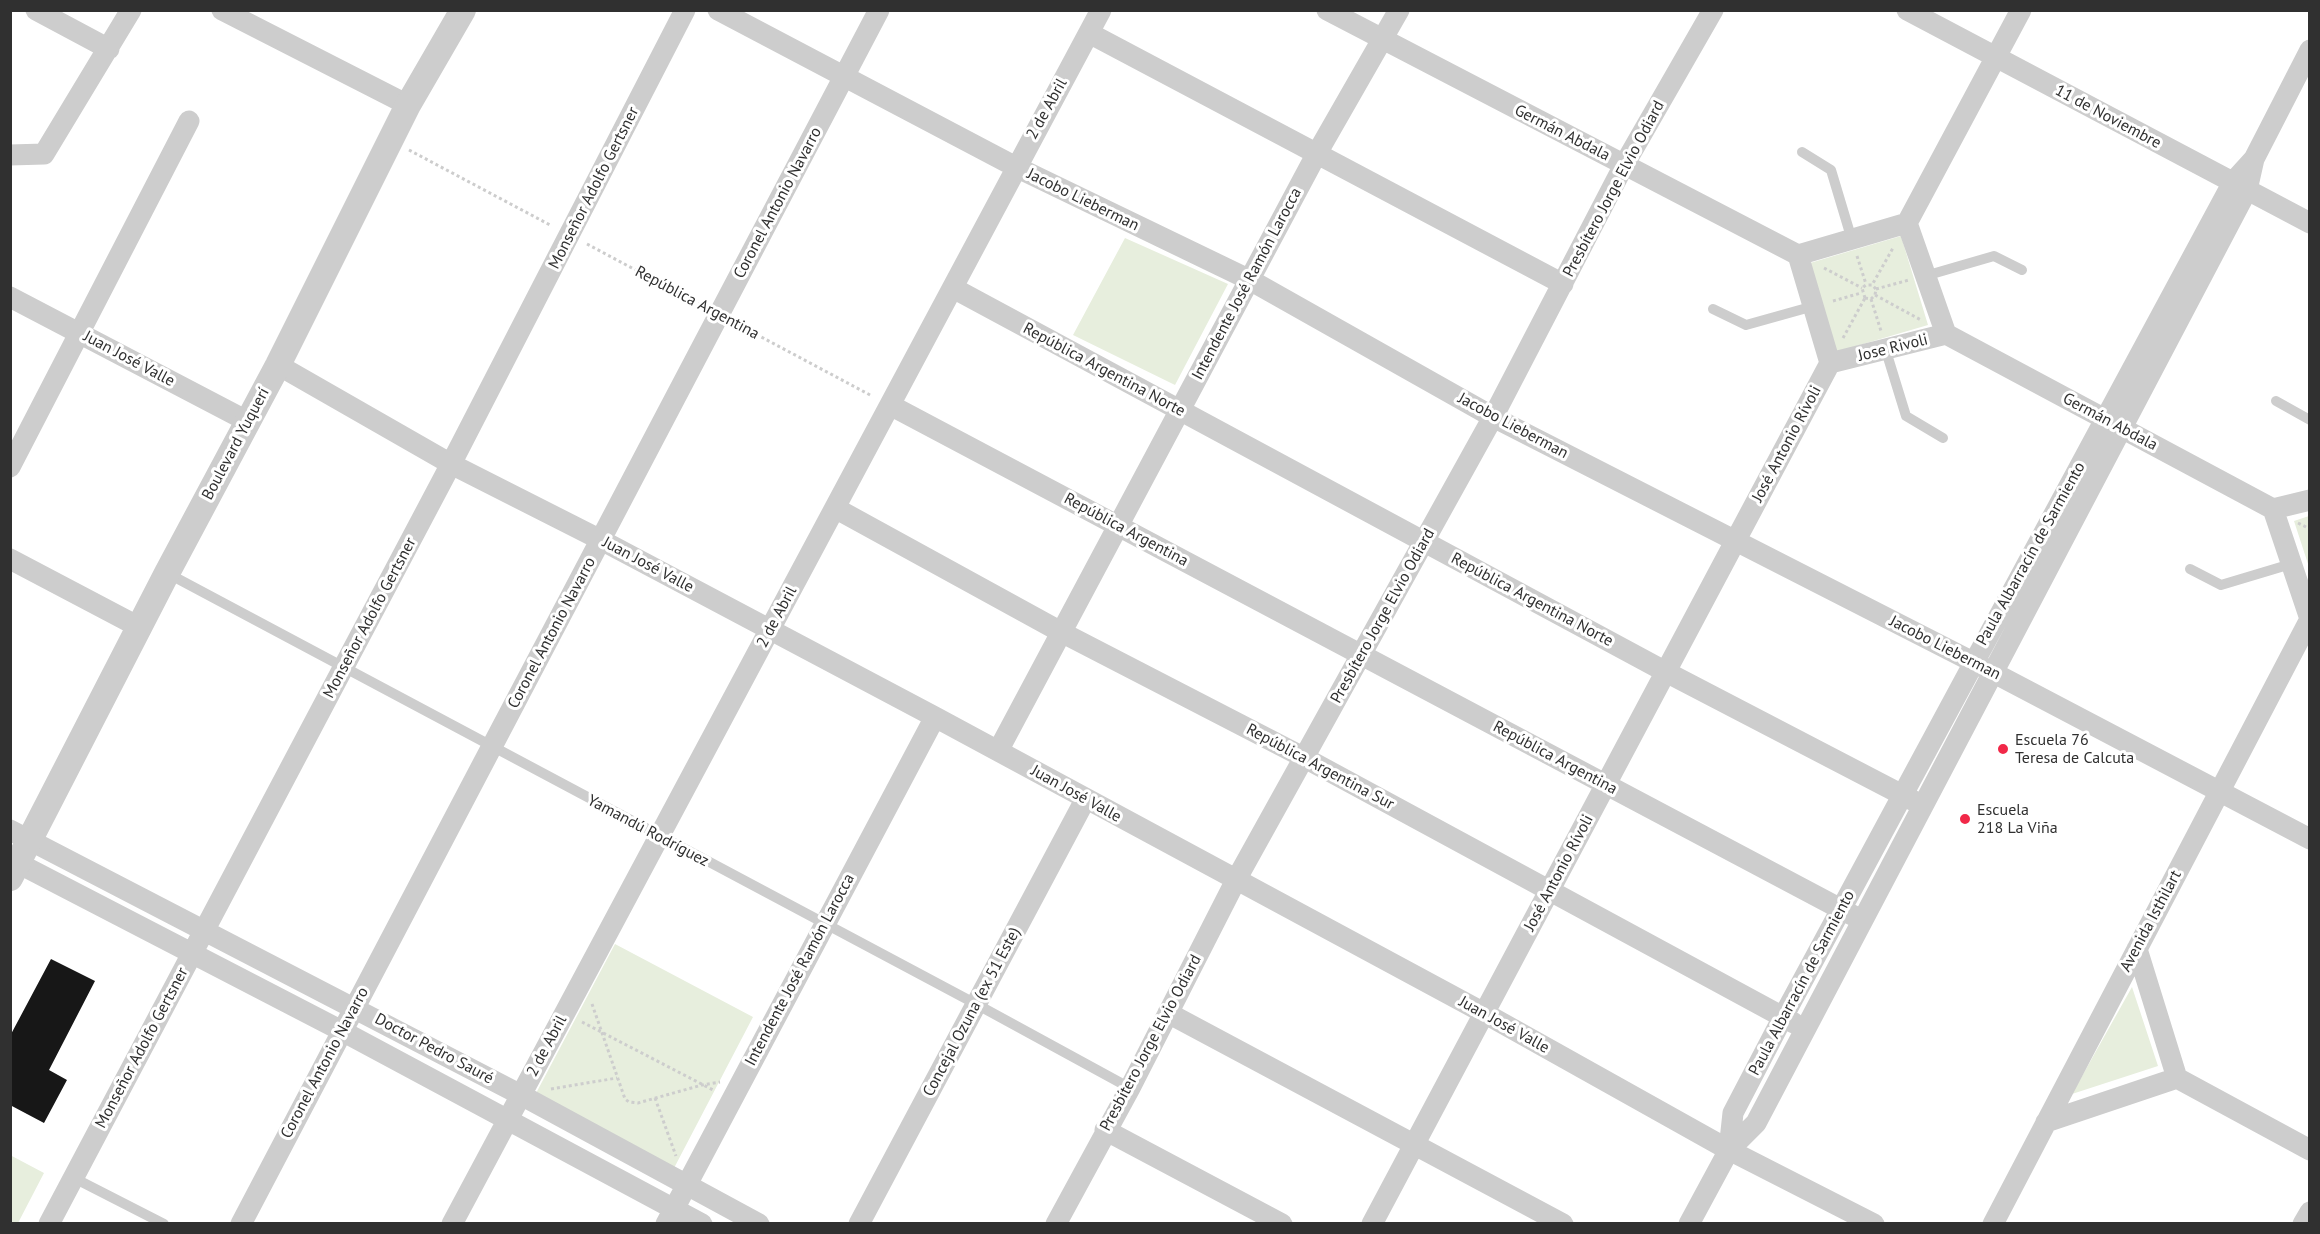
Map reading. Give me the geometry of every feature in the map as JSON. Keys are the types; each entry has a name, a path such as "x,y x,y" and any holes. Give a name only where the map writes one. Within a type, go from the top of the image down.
{"street":[{"path":"36,10 109,49"},
{"path":"10,155 44,154 131,10"},
{"path":"222,10 408,105"},
{"name":"Boulevard Yuquerí","path":"13,867 21,835 141,628 167,573 278,365 408,105 463,10"},
{"name":"Monseñor Adolfo Gertsner","path":"49,1224 451,464 685,10"},
{"name":"Jacobo Lieberman","path":"718,10 1016,167 1250,280 1493,417 1973,662 2218,793 2310,839"},
{"name":"Coronel Antonio Navarro","path":"241,1224 879,10"},
{"name":"2 de Abril","path":"452,1224 1101,10"},
{"name":"Germán Abdala","path":"1327,10 1798,255"},
{"name":"Intendente José Ramón Larocca","path":"998,751 1316,154 1399,10"},
{"name":"Presbítero Jorge Elvio Odiard","path":"1056,1224 1105,1130 1130,1088 1236,880 1493,417 1624,165 1713,10"},
{"name":"11 de Noviembre","path":"1907,10 2310,223"},
{"path":"1830,363 1798,255 1907,224 2021,10"},
{"path":"1089,33 1563,284"},
{"name":"Paula Albarracín de Sarmiento","path":"1689,1224 1729,1150 1756,1123 1993,673 2113,424 2310,50"},
{"path":"10,467 189,121"},
{"name":"Jose Rivoli","path":"1830,363 1887,351 1946,334 1907,224"},
{"name":"República Argentina Norte","path":"952,288 1424,543 1922,806"},
{"name":"Juan José Valle","path":"10,297 247,421"},
{"name":"Germán Abdala","path":"1946,334 2273,509"},
{"name":"José Antonio Rívoli","path":"1372,1224 1830,363"},
{"name":"Juan José Valle","path":"278,365 451,464 601,540 935,717 1085,800 1484,1013 1729,1150 1874,1224"},
{"name":"República Argentina","path":"890,405 1862,921"},
{"name":"Paula Albarracín de Sarmiento","path":"1729,1150 1733,1113 1783,1017 1904,795 1973,662 2113,424"},
{"path":"2310,500 2273,509 2310,619"},
{"name":"República Argentina Sur","path":"835,508 1061,632 1303,757 1805,1029"},
{"path":"10,559 141,628"},
{"name":"Avenida Isthilart","path":"1993,1224 2310,619"},
{"name":"Intendente José Ramón Larocca","path":"670,1216 935,717"},
{"name":"Concejal Ozuna (ex 51 Este)","path":"859,1224 1085,800"},
{"name":"Doctor Pedro Sauré","path":"21,835 204,928 521,1095 759,1224"},
{"name":"Doctor Pedro Sauré","path":"13,867 191,953 342,1031 508,1120 670,1216 702,1224"},
{"path":"2137,949 2177,1078 2310,1150"},
{"path":"1168,1013 1563,1224"},
{"path":"2046,1122 2177,1078"},
{"path":"1105,1130 1282,1224"},
{"path":"2303,1224 2310,1212"}],"lane":[{"path":"1802,152 1831,170 1852,240"},
{"path":"1925,276 1994,256 2022,270"},
{"path":"1713,309 1746,325 1814,306"},
{"path":"1887,351 1906,416 1944,438"},
{"path":"2276,401 2310,420"},
{"path":"2190,569 2221,585 2291,564"},
{"name":"Yamandú Rodríguez","path":"167,573 1130,1088"},
{"path":"74,1178 164,1224"}],"path":[{"name":"República Argentina","path":"390,140 890,405"},
{"path":"1872,285 1907,224"},
{"path":"1852,240 1866,285"},
{"path":"1798,255 1862,291 1865,298"},
{"path":"1876,289 1925,276"},
{"path":"1866,285 1872,285 1876,289"},
{"path":"1814,306 1862,291 1866,285"},
{"path":"1865,298 1870,299 1875,295 1876,289"},
{"path":"1875,295 1946,334"},
{"path":"1830,363 1865,298"},
{"path":"1870,299 1887,351"},
{"path":"584,976 600,1032 628,1102 638,1103 702,1084 742,1080"},
{"path":"565,1013 731,1100"},
{"path":"521,1095 617,1078"},
{"path":"655,1098 687,1184"}],"green space":[{"path":"1901,236 1928,325 1836,352 1810,263"},
{"path":"1125,238 1228,284 1175,385 1073,335"},
{"path":"2310,516 2309,567 2294,521"},
{"path":"615,944 753,1017 673,1170 534,1097"},
{"path":"2132,987 2158,1066 2072,1094"},
{"path":"10,1155 44,1173 18,1223 11,1223"}],"building":[{"path":"51,959 95,981 49,1070 67,1080 44,1123 10,1105 10,1036"}],"place":[{"name":"Escuela 76 Teresa de Calcuta","path":"2003,749"},
{"name":"Escuela 218 La Viña","path":"1965,819"}]}
